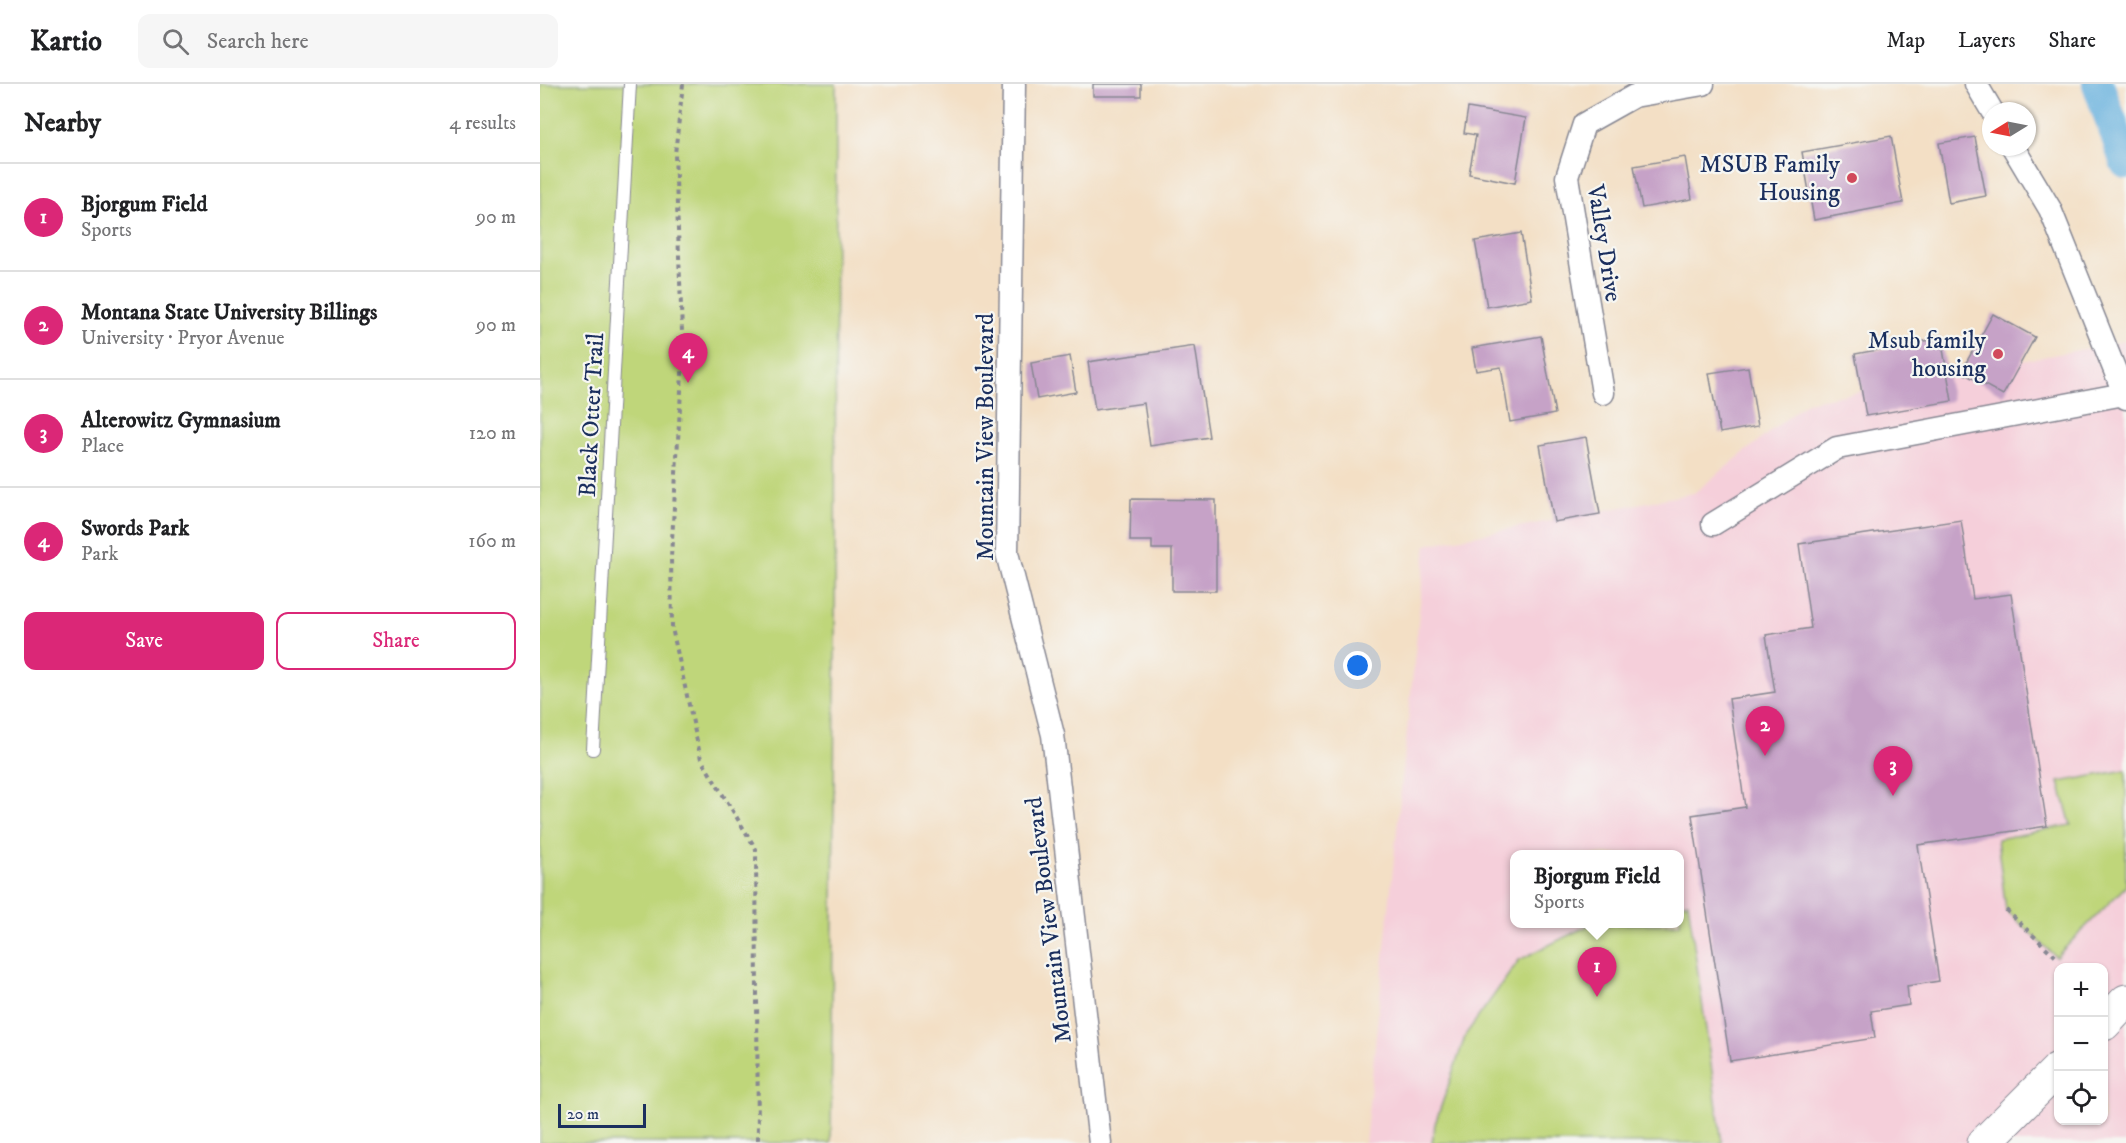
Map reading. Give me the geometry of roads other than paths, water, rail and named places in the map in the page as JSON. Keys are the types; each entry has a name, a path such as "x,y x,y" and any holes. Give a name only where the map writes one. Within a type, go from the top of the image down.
{"main road":[{"path":"2108,1019 2126,1001"},
{"path":"1984,1143 2056,1071"}],"street":[{"name":"Mountain View Boulevard","path":"1014,84 1007,553 1053,735 1100,1143"},
{"name":"Valley Drive","path":"1603,393 1567,177 1584,124 1634,96 1703,84"},
{"path":"1976,84 1987,102"},
{"path":"1713,524 1837,448 2125,396 2050,209 2018,156"}],"lane":[{"name":"Black Otter Trail","path":"593,749 630,84"}],"waterway":[{"path":"2098,84 2126,163"}],"place":[{"name":"MSUB Family Housing","path":"1852,178"},
{"name":"Msub family housing","path":"1998,354"},
{"name":"Swords Park","path":"688,383"},
{"name":"Montana State University Billings","path":"1765,756"},
{"name":"Alterowitz Gymnasium","path":"1893,796"},
{"name":"Bjorgum Field","path":"1597,997"}]}
